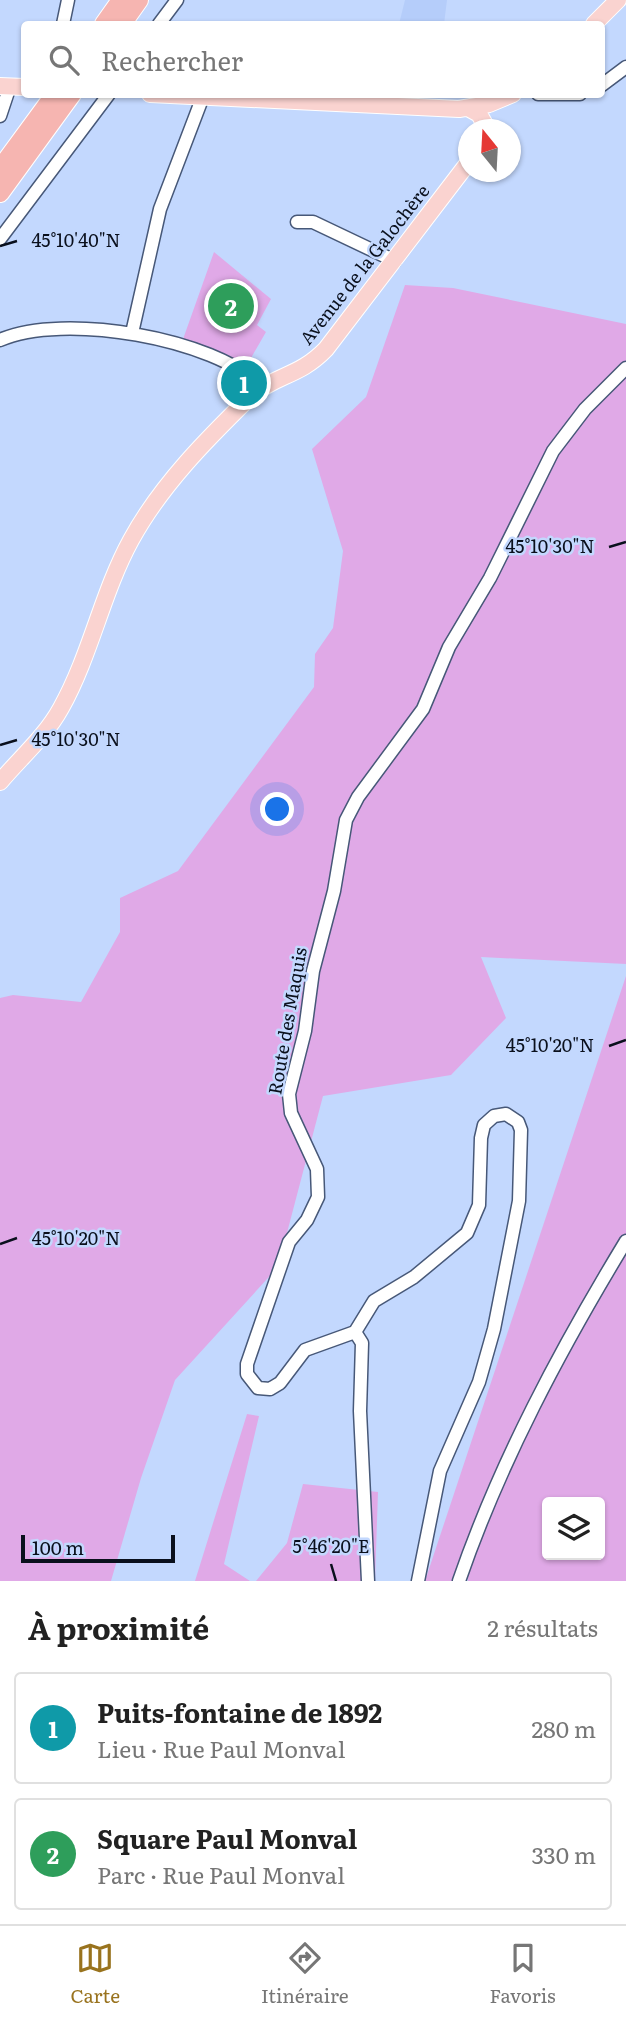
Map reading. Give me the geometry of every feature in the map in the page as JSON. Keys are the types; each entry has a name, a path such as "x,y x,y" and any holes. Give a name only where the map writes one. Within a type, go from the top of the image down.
{"highway":[{"path":"106,21 121,0"},
{"path":"124,21 139,0"},
{"path":"0,193 42,125 52,98"},
{"path":"0,169 68,98"}],"main road":[{"path":"597,21 618,0"},
{"path":"192,98 213,98"},
{"path":"252,98 468,108 504,98"},
{"path":"493,119 497,101"},
{"path":"468,108 482,119"},
{"name":"Avenue de la Galochère","path":"2,775 41,738 61,708 89,651 122,558 149,510 195,454 262,387 300,372 316,360 359,309 458,176"}],"street":[{"path":"64,21 68,0"},
{"path":"161,21 177,0"},
{"path":"605,82 626,66"},
{"path":"0,116 12,86"},
{"path":"0,239 106,98"},
{"path":"132,333 160,209 202,99"},
{"path":"297,222 313,222 395,261"},
{"path":"0,340 46,329 90,328 132,333 222,361 262,387"},
{"name":"Route des Maquis","path":"355,1332 305,1350 279,1383 270,1389 258,1388 247,1374 247,1364 289,1242 307,1220 318,1197 317,1169 291,1113 289,1094 305,1031 316,957 334,891 341,835 358,797 423,709 449,647 491,578 553,451 584,409 626,368"},
{"path":"368,1581 360,1410 362,1343 355,1332 374,1301 414,1277 467,1233 479,1205 481,1138 484,1125 498,1115 511,1117 521,1130 523,1148 513,1242 485,1363 440,1471 418,1581"},
{"path":"459,1581 502,1471 584,1309 626,1241"}],"shaded area":[{"path":"405,0 447,0 444,21 400,21"},
{"path":"214,252 271,299 257,325 266,332 247,365 182,342"},
{"path":"405,285 453,288 626,324 626,964 481,957 506,1018 451,1075 323,1096 278,1267 175,1380 141,1478 111,1581 0,1581 0,998 13,995 81,1002 120,932 120,898 178,871 314,687 315,654 333,628 343,551 312,449 366,397"},
{"path":"626,976 626,1581 468,1581 466,1563 457,1581 425,1581"},
{"path":"247,1414 259,1416 224,1564 250,1581 195,1581"},
{"path":"303,1484 378,1492 375,1581 256,1581 287,1543"}],"place":[{"name":"Square Paul Monval","path":"231,306"},
{"name":"Puits-fontaine de 1892","path":"244,383"}]}
